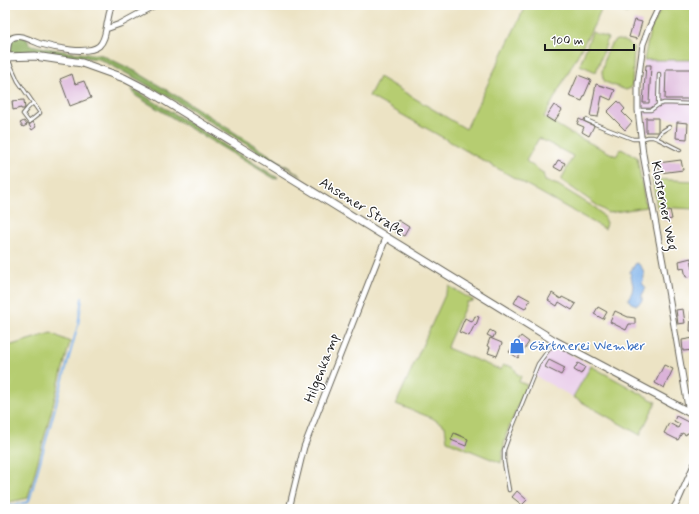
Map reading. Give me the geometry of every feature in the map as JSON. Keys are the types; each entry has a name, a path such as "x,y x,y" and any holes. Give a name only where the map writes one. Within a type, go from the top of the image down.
{"main road":[{"name":"Ahsener Straße","path":"6,59 35,56 82,63 124,78 156,96 555,341 691,414"}],"street":[{"path":"6,59 8,45 12,38 16,36 47,46 84,50 95,48 100,45 103,40 111,5"},
{"path":"106,29 120,24 155,5"},
{"name":"Klosterner Weg","path":"660,5 643,44 638,82 638,110 643,154 691,414"},
{"name":"Hilgenkamp","path":"289,509 304,447 386,238"},
{"path":"673,509 694,465"}],"lane":[{"path":"6,59 18,81 40,113 29,122 23,114 33,103"},
{"path":"658,105 659,74"},
{"path":"638,110 651,110 664,103 694,104"},
{"path":"586,120 633,138 657,138 680,150"},
{"path":"657,138 661,132 669,127"},
{"path":"509,490 504,462 504,450 538,364 555,341"}],"shaded area":[{"path":"644,60 694,60 694,120 641,116 641,85"},
{"path":"554,345 591,366 573,397 535,376 539,365"}],"green space":[{"path":"526,5 603,5 594,25 544,117 570,133 616,156 621,149 637,157 646,207 608,213 561,180 573,156 539,138 526,161 543,173 545,181 558,185 597,209 603,216 606,223 605,229 369,96 379,77 466,129"},
{"path":"608,5 631,5 627,13"},
{"path":"663,5 694,5 694,60 644,60 650,30"},
{"path":"5,31 11,34 24,34 30,45 68,52 102,55 135,71 195,107 302,176 252,148 185,106 99,59 30,51 5,54"},
{"path":"592,32 608,38 596,72 580,65"},
{"path":"616,40 626,42 634,48 632,84 631,88 626,90 605,82 603,78 602,72 605,57 611,44"},
{"path":"131,89 140,93 278,178 275,179 136,96"},
{"path":"652,179 694,181 694,209 657,207"},
{"path":"449,286 474,301 467,302 447,348 501,370 503,365 514,368 518,375 521,376 519,382 527,385 506,435 501,463 447,441 445,426 432,418 396,404"},
{"path":"51,333 70,342 28,498 5,503 5,347"},
{"path":"591,366 656,402 640,435 573,397"}],"water":[{"path":"636,263 641,266 644,272 642,283 646,288 642,295 642,301 637,305 631,303 628,299 632,292 633,286 630,272"}],"building":[{"path":"634,20 642,22 637,39 629,37"},
{"path":"646,65 651,65 649,103 643,103"},
{"path":"666,69 694,69 694,99 665,99"},
{"path":"72,74 75,84 84,81 91,98 70,106 60,79"},
{"path":"578,75 591,80 582,101 569,96"},
{"path":"596,84 615,90 611,100 602,96 598,117 590,116"},
{"path":"24,100 25,109 21,108 13,110 12,101"},
{"path":"618,101 625,109 622,112 632,122 625,130 607,112"},
{"path":"554,105 562,110 554,122 546,117"},
{"path":"646,118 658,118 658,132 646,132"},
{"path":"579,119 594,126 589,136 582,132 584,127 577,124"},
{"path":"24,121 27,125 23,127 20,123"},
{"path":"33,122 36,127 32,130 29,125"},
{"path":"677,122 688,123 687,139 676,138"},
{"path":"558,160 565,163 561,171 554,167"},
{"path":"681,160 683,170 660,173 658,163"},
{"path":"670,210 672,219 664,221 662,212"},
{"path":"398,220 409,227 404,236 395,232 398,225 396,224"},
{"path":"691,258 694,276 686,277 684,268 680,269 679,261"},
{"path":"552,293 561,299 562,297 576,304 572,310 559,302 557,306 548,300"},
{"path":"519,294 530,300 525,309 514,303"},
{"path":"598,307 607,312 603,319 594,314"},
{"path":"683,309 685,323 678,324 676,310"},
{"path":"615,311 628,317 635,318 635,324 629,324 626,330 610,322"},
{"path":"691,311 694,311 694,331 690,331"},
{"path":"475,316 479,317 469,336 459,332 465,318 472,322"},
{"path":"490,330 495,333 493,338 487,335"},
{"path":"521,336 529,342 518,358 509,352"},
{"path":"490,338 502,343 497,356 488,353 490,347 487,346"},
{"path":"694,338 694,350 683,351 682,340"},
{"path":"549,360 565,368 561,375 545,367"},
{"path":"578,363 585,367 581,374 574,370"},
{"path":"664,365 673,369 664,388 655,383"},
{"path":"676,416 694,425 692,434 687,433 686,435 682,433 678,440 664,433 669,423 678,428 680,424 674,421"},
{"path":"454,433 468,439 466,446 451,440"},
{"path":"517,491 527,500 522,505 512,497"}],"waterway":[{"path":"5,507 28,502 30,498 78,325 82,298"}],"place":[{"name":"Gärtnerei Wember","path":"517,346"}]}
